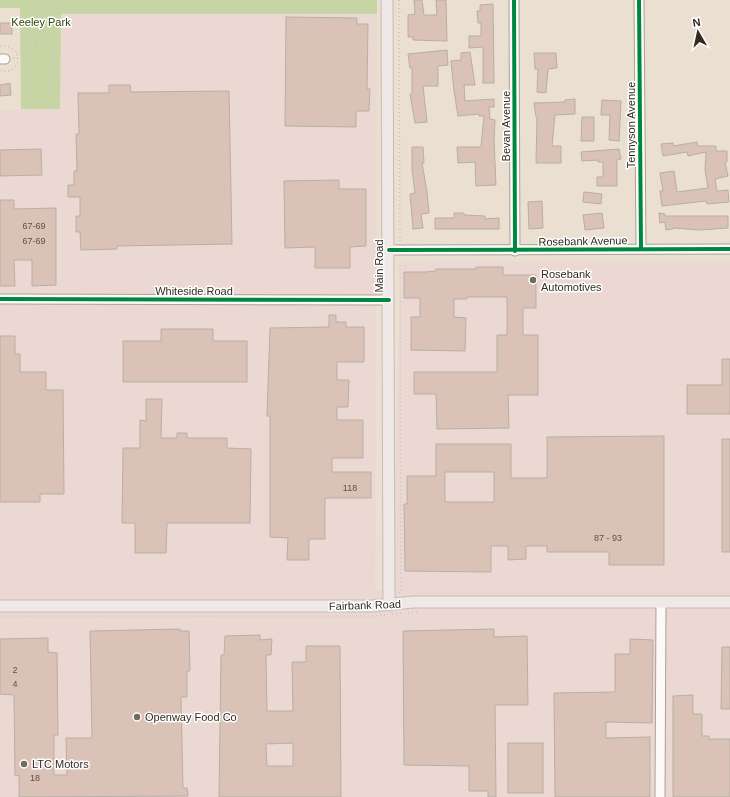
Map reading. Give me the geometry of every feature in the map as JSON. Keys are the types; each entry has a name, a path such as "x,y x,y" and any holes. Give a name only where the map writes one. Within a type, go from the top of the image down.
{"main road":[{"name":"Main Road","path":"387,0 394,250 388,300 389,600"},
{"name":"Fairbank Road","path":"0,606 372,606 389,600 413,602 730,602"}],"street":[{"name":"Bevan Avenue","path":"514,0 515,251"},
{"name":"Tennyson Avenue","path":"639,0 641,249"},
{"name":"Rosebank Avenue","path":"394,250 515,251 730,249"},
{"name":"Whiteside Road","path":"0,299 388,300"},
{"path":"660,797 661,603"}],"path":[{"path":"17,52 28,33 32,13 32,0"},
{"path":"389,600 401,592 394,250 399,0"},
{"path":"28,33 37,43"},
{"path":"43,42 50,47 54,54 54,74 50,95 44,102 37,103 30,100 26,95 33,80 29,58 37,43 43,42"},
{"path":"3,58 29,58"}],"shaded area":[{"path":"61,14 377,14 375,590 393,590 401,261 730,261 730,797 0,797 0,110 60,109"}],"green space":[{"name":"Keeley Park","path":"0,0 377,0 377,14 61,14 60,109 21,109 20,8 0,8"}],"building":[{"path":"414,0 422,0 424,15 437,15 436,0 446,0 447,41 413,40 413,37 408,37 408,15 415,14"},
{"path":"493,4 494,83 483,83 483,47 469,48 469,36 481,36 481,23 478,23 477,11 480,11 480,5"},
{"path":"286,17 357,18 357,24 368,24 367,89 370,89 369,111 356,111 356,127 285,126"},
{"path":"0,23 12,23 12,34 0,34"},
{"path":"447,50 448,65 438,66 438,86 423,86 427,122 415,123 410,94 412,93 412,68 410,68 408,54"},
{"path":"470,52 475,85 464,85 465,101 494,99 494,107 489,107 490,119 495,120 494,140 496,185 476,186 475,162 458,163 457,147 481,147 484,116 479,116 479,114 458,116 454,91 451,61 461,60 461,53"},
{"path":"534,53 556,53 557,68 548,69 546,93 537,92 538,69 535,69"},
{"path":"10,83 11,95 0,96 0,85"},
{"path":"109,85 130,85 131,92 229,91 232,244 117,246 117,249 81,250 80,232 76,232 76,216 80,216 80,197 68,197 68,185 74,185 74,171 77,171 76,134 79,134 78,93 109,93"},
{"path":"575,99 575,114 555,115 552,146 561,146 561,163 536,163 537,117 534,103 565,102 565,100"},
{"path":"602,100 621,101 619,141 609,140 610,115 601,115"},
{"path":"582,117 594,117 594,141 581,141"},
{"path":"697,142 698,146 716,146 716,151 727,151 727,162 725,162 728,176 715,179 717,191 728,190 729,202 707,204 706,201 662,206 660,191 663,191 660,173 674,171 677,192 708,188 705,170 706,152 688,156 687,152 663,156 661,144 673,143 673,146"},
{"path":"412,147 423,147 424,163 422,163 429,213 421,214 423,228 413,229 410,194 415,193 412,170"},
{"path":"41,149 42,175 0,176 0,150"},
{"path":"619,149 621,159 617,160 617,186 597,186 597,177 603,177 603,162 598,162 598,160 582,161 581,152"},
{"path":"339,180 339,189 366,189 366,246 350,247 350,268 315,268 315,247 285,248 284,181"},
{"path":"584,192 602,194 601,204 583,202"},
{"path":"0,200 14,200 14,209 56,208 56,285 32,286 32,260 14,260 15,286 0,286"},
{"path":"542,201 543,228 529,229 528,202"},
{"path":"454,213 485,216 485,219 499,218 499,229 435,229 435,218 454,218"},
{"path":"602,213 604,228 585,230 583,215"},
{"path":"659,213 665,214 665,216 728,216 728,228 700,230 673,228 666,230 665,222 660,223"},
{"path":"476,267 503,267 503,275 536,275 536,308 523,308 523,335 538,335 538,395 508,395 509,428 437,429 436,394 414,394 414,372 497,372 497,335 507,335 507,297 467,297 467,299 454,299 454,317 466,318 465,351 411,350 411,317 420,317 420,298 404,298 404,272 426,272 436,271 436,269 476,269"},
{"path":"329,315 336,315 336,322 346,322 346,327 364,327 364,362 337,362 337,380 349,380 348,407 337,407 337,420 363,420 363,458 332,458 332,472 371,472 371,498 325,498 325,539 309,539 309,560 287,560 288,538 270,537 270,416 267,416 270,328 329,327"},
{"path":"161,329 213,329 213,341 247,341 247,382 123,382 123,341 161,341"},
{"path":"0,336 15,336 15,354 20,354 20,372 46,372 46,390 63,390 64,494 40,494 40,502 0,502"},
{"path":"722,359 730,359 730,414 687,414 687,385 722,385"},
{"path":"146,399 162,399 161,438 177,438 177,433 187,433 187,438 227,438 227,448 251,449 250,523 167,523 166,553 135,553 135,523 122,523 123,448 140,448 140,420 146,421"},
{"path":"664,436 664,565 609,565 609,552 547,552 547,546 526,546 526,559 508,560 508,546 491,546 491,572 405,571 404,504 407,504 407,476 436,476 436,444 511,444 511,478 547,478 547,437","holes":["445,472 494,472 494,502 445,502"]},
{"path":"722,439 730,439 730,552 722,552"},
{"name":"Openway Food Co","path":"180,629 180,631 189,631 190,671 187,671 187,697 181,697 183,788 187,788 188,796 19,797 19,775 15,776 14,695 0,694 0,639 48,638 48,652 57,653 58,735 54,735 54,775 67,775 66,738 92,738 90,631"},
{"path":"494,629 494,637 527,636 528,705 495,705 496,797 488,797 488,791 469,791 469,766 404,765 403,631"},
{"path":"260,635 260,640 272,639 271,655 266,655 267,711 293,711 292,662 306,662 306,646 340,646 341,797 219,797 221,655 224,655 225,636","holes":["293,743 293,766 267,766 266,744"]},
{"path":"630,639 653,640 652,723 606,722 606,738 650,737 650,797 555,797 554,693 615,692 615,654 630,654"},
{"path":"722,647 730,647 730,709 721,709"},
{"path":"693,695 693,714 702,714 702,736 709,736 709,739 730,739 730,797 673,797 673,696"},
{"path":"508,743 543,743 543,793 508,793"}],"cycle path":[{"path":"514,0 515,251"},
{"path":"639,0 641,249"},
{"path":"389,250 730,249"},
{"path":"0,299 389,300"}],"place":[{"name":"Rosebank Automotives","path":"533,280"},
{"name":"Openway Food Co","path":"137,717"},
{"name":"LTC Motors","path":"24,764"}]}
